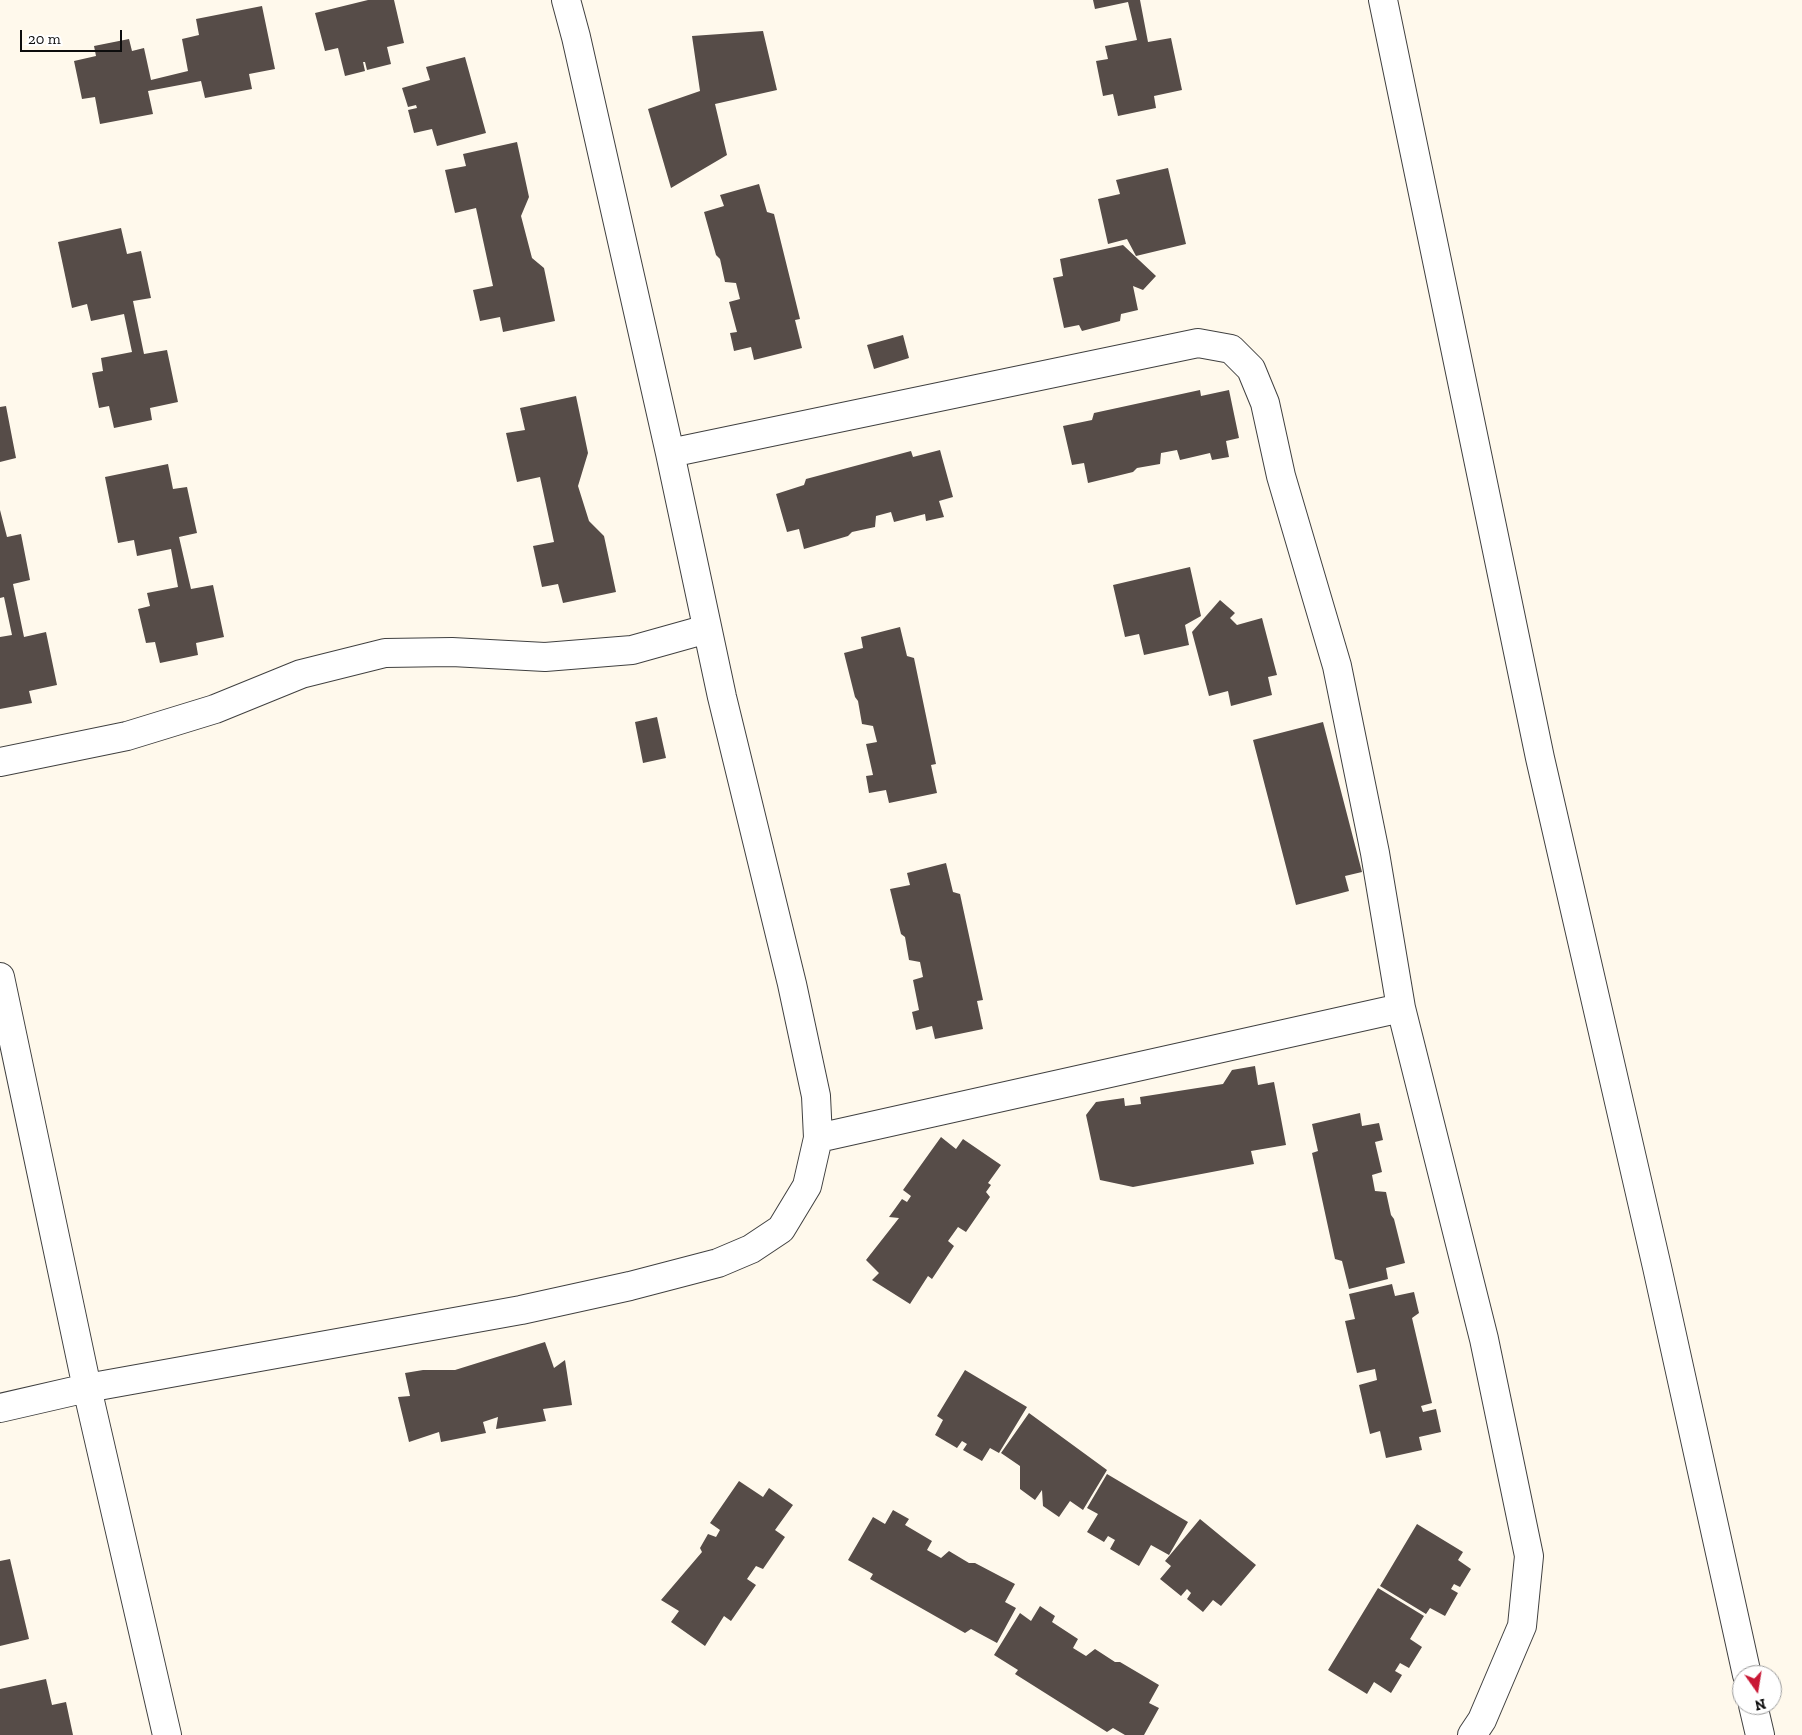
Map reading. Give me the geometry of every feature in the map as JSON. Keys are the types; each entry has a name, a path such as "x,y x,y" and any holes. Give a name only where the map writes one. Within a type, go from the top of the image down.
{"street":[{"path":"0,1408 87,1388 521,1310 630,1286 718,1263 751,1249 781,1229 807,1186 818,1138 816,1096 792,984 707,629 670,453 566,0"},
{"path":"1383,0 1540,758 1657,1267 1745,1665"},
{"path":"670,453 1198,343 1231,348 1251,370 1265,403 1281,476 1337,666 1375,853 1401,1008 1484,1339 1528,1556 1522,1626 1482,1720 1472,1735"},
{"path":"0,762 127,736 215,709 301,674 385,653 452,652 545,657 632,650 707,629"},
{"path":"0,977 87,1388 167,1735"},
{"path":"818,1138 1401,1008"},
{"path":"1755,1715 1760,1735"}],"building":[{"path":"368,0 394,0 404,43 387,47 391,64 367,70 365,62 363,62 365,71 345,76 338,48 325,51 315,13"},
{"path":"1093,0 1140,0 1148,42 1171,38 1182,90 1154,96 1156,108 1118,116 1113,94 1103,96 1096,61 1108,59 1105,46 1137,40 1128,2 1095,9"},
{"path":"262,6 275,69 249,74 252,89 205,98 201,81 148,91 153,114 100,124 95,97 82,99 74,61 96,56 94,46 129,39 132,51 144,48 151,80 188,71 182,39 199,35 196,19"},
{"path":"763,31 777,90 715,104 727,155 671,188 648,109 700,91 692,36"},
{"path":"465,57 486,133 437,146 432,129 414,133 408,110 417,108 416,105 408,107 402,88 430,80 426,67"},
{"path":"517,142 529,197 521,216 532,258 544,268 555,321 503,332 500,317 480,321 473,290 493,286 476,208 455,213 445,170 466,166 463,154"},
{"path":"1168,168 1186,244 1136,256 1127,239 1108,244 1098,199 1120,194 1116,180"},
{"path":"759,184 767,212 774,214 800,319 795,320 802,348 754,360 751,347 734,351 730,333 737,332 729,302 740,299 736,283 725,282 720,259 716,255 704,212 724,206 720,195"},
{"path":"121,228 127,254 141,251 151,298 133,301 144,354 167,350 178,402 150,408 152,420 114,428 109,406 99,408 92,373 103,371 101,358 132,352 124,314 91,321 87,304 72,308 58,242"},
{"path":"1123,245 1156,276 1143,290 1133,286 1138,310 1121,314 1120,321 1082,331 1079,325 1064,328 1053,278 1063,276 1060,259"},
{"path":"903,335 909,358 874,369 867,345"},
{"path":"1200,390 1201,396 1229,390 1239,438 1226,441 1229,457 1212,460 1210,453 1180,460 1177,450 1161,453 1160,464 1137,468 1133,472 1088,483 1084,463 1072,465 1063,426 1092,420 1094,413"},
{"path":"576,396 588,453 578,486 589,521 604,536 616,592 563,603 558,584 542,587 533,546 554,542 540,477 517,482 506,433 525,430 520,408"},
{"path":"6,406 16,458 0,462 0,407"},
{"path":"940,450 953,497 939,501 944,517 926,521 925,514 894,522 891,512 876,516 875,527 852,532 848,536 804,549 799,529 787,532 776,494 804,485 806,479 911,451 913,457"},
{"path":"168,464 173,489 187,487 197,533 179,537 191,589 213,585 224,637 196,643 198,655 160,663 155,642 146,643 138,609 150,606 147,593 178,587 171,549 137,556 134,540 118,543 105,477"},
{"path":"0,510 7,537 21,534 30,580 13,584 24,637 46,632 57,685 29,691 32,703 0,709 0,637 12,635 4,597 0,598"},
{"path":"1190,567 1201,616 1185,625 1189,645 1144,655 1139,634 1125,637 1113,585"},
{"path":"1220,600 1235,613 1230,618 1237,625 1262,618 1277,675 1268,677 1272,695 1231,706 1228,691 1209,696 1192,632"},
{"path":"900,627 907,656 914,658 936,764 931,765 937,793 889,803 886,790 869,793 866,776 873,775 866,744 877,742 873,726 862,724 858,701 855,697 844,653 863,648 861,637"},
{"path":"657,717 666,758 643,763 635,722"},
{"path":"1323,722 1362,872 1345,876 1349,891 1296,905 1253,740"},
{"path":"946,863 953,892 960,894 983,1000 977,1001 983,1029 935,1039 932,1026 916,1030 912,1012 919,1010 913,980 923,977 920,962 909,960 905,937 901,934 890,889 910,885 907,873"},
{"path":"1255,1066 1258,1085 1274,1082 1286,1145 1251,1151 1254,1164 1133,1187 1100,1180 1086,1115 1096,1102 1124,1098 1125,1106 1141,1104 1140,1097 1223,1084 1232,1070"},
{"path":"1360,1113 1362,1126 1379,1123 1383,1140 1375,1142 1382,1172 1372,1175 1375,1191 1386,1192 1405,1263 1386,1268 1388,1279 1349,1289 1342,1261 1335,1259 1312,1153 1318,1151 1312,1124"},
{"path":"941,1137 956,1149 963,1139 1001,1165 988,1183 991,1185 986,1192 990,1197 966,1232 958,1227 948,1241 954,1246 932,1279 928,1276 910,1304 872,1280 879,1273 866,1260 899,1218 889,1217 902,1199 907,1202 911,1196 903,1190"},
{"path":"1392,1284 1395,1296 1414,1292 1419,1313 1412,1318 1432,1403 1421,1406 1423,1412 1436,1409 1441,1432 1419,1437 1422,1450 1386,1458 1380,1431 1370,1434 1359,1385 1377,1380 1375,1369 1357,1373 1345,1321 1355,1319 1349,1294"},
{"path":"545,1342 554,1368 565,1360 572,1405 543,1409 546,1421 496,1429 498,1417 483,1422 486,1433 441,1442 439,1432 409,1442 398,1397 410,1396 405,1373 423,1370 455,1370"},
{"path":"965,1370 1027,1407 999,1453 990,1448 982,1461 963,1450 967,1444 962,1441 957,1448 935,1435 943,1420 937,1416"},
{"path":"1029,1413 1107,1470 1083,1510 1070,1501 1059,1517 1043,1506 1042,1490 1035,1500 1020,1489 1020,1466 1001,1453"},
{"path":"1107,1474 1188,1522 1169,1555 1151,1545 1139,1566 1110,1549 1115,1540 1108,1536 1104,1542 1087,1532 1098,1514 1087,1508"},
{"path":"739,1481 763,1497 769,1488 793,1505 775,1530 785,1537 763,1569 756,1566 747,1579 756,1585 731,1621 724,1616 705,1646 671,1622 679,1611 661,1600 702,1552 700,1548 708,1534 716,1537 720,1530 710,1523"},
{"path":"893,1510 909,1519 905,1525 932,1541 927,1550 941,1558 949,1551 969,1563 975,1563 1015,1584 1005,1602 1016,1608 997,1643 971,1629 965,1633 870,1579 873,1574 848,1560 873,1517 885,1524"},
{"path":"1200,1519 1256,1565 1221,1606 1213,1600 1203,1612 1187,1599 1191,1593 1187,1589 1181,1596 1160,1579 1171,1566 1165,1561"},
{"path":"1417,1524 1463,1552 1458,1560 1471,1569 1460,1587 1454,1584 1451,1589 1458,1593 1445,1616 1430,1608 1426,1614 1380,1586"},
{"path":"10,1559 29,1639 0,1646 0,1561"},
{"path":"1378,1588 1424,1616 1410,1639 1422,1647 1409,1668 1400,1663 1395,1671 1402,1675 1391,1693 1374,1682 1367,1694 1328,1670"},
{"path":"1040,1606 1055,1616 1052,1622 1078,1639 1073,1648 1086,1656 1095,1649 1115,1662 1120,1662 1159,1685 1149,1703 1159,1708 1144,1735 1125,1735 1113,1728 1107,1732 1015,1674 1018,1670 994,1655 1020,1613 1031,1621"},
{"path":"46,1679 52,1705 66,1702 73,1735 0,1735 0,1689"}]}
